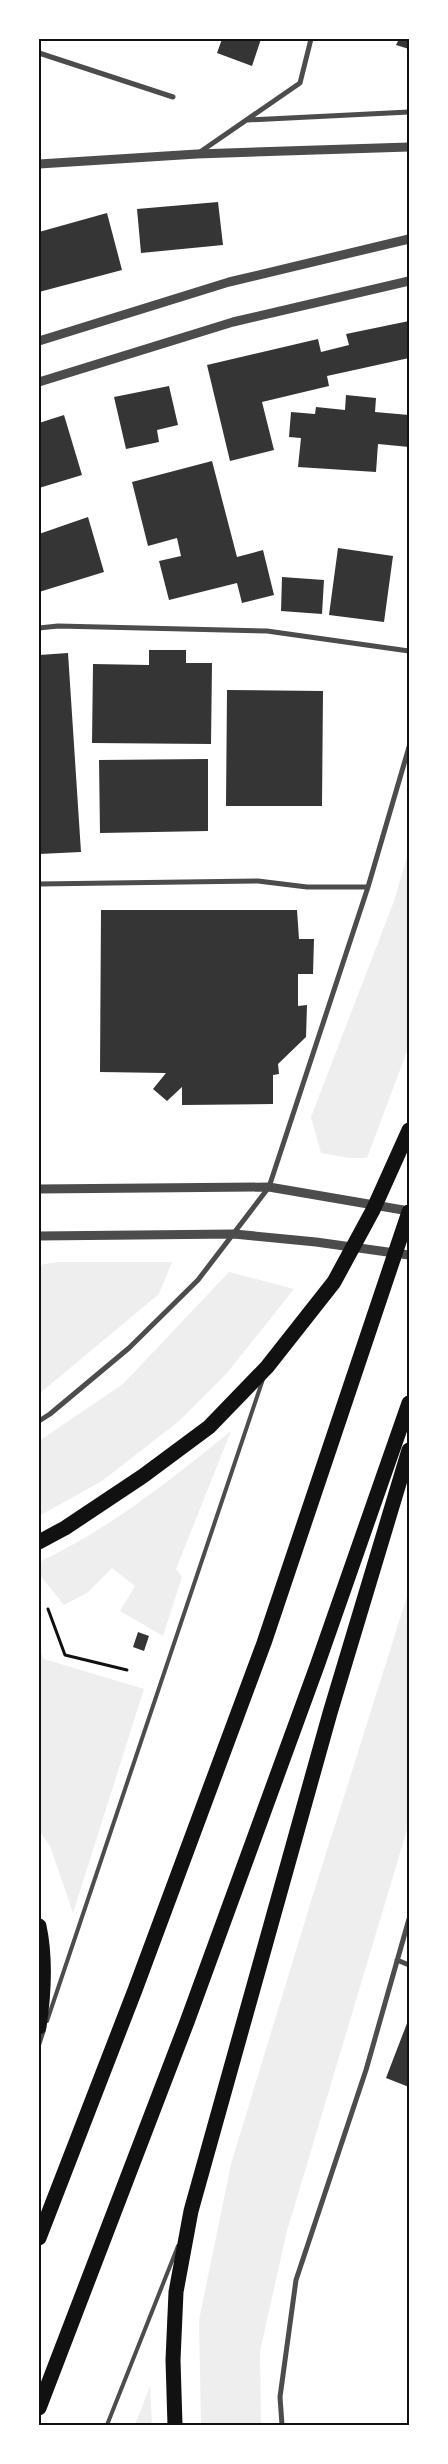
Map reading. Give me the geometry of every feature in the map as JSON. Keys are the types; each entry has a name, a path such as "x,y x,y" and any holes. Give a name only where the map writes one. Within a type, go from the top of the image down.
{"highway":[{"path":"39,1542 65,1528 135,1481 209,1427 267,1368 334,1282 373,1210 408,1134"},
{"path":"39,2238 138,1981 264,1643 409,1212"},
{"path":"39,2408 187,2022 317,1666 409,1402"},
{"path":"175,2425 173,2360 176,2292 192,2212 317,1761 409,1450"},
{"path":"39,1926 42,1944 43,1997 39,2027"}],"street":[{"path":"197,154 300,83 311,39"},
{"path":"39,53 173,97"},
{"path":"246,120 409,112"},
{"path":"39,164 197,154 409,147"},
{"path":"39,341 229,282 409,239"},
{"path":"39,382 234,322 409,281"},
{"path":"39,628 58,626 267,631 409,651"},
{"path":"39,1421 129,1348 198,1280 269,1187 368,887 409,747"},
{"path":"39,884 258,881 307,887 368,887"},
{"path":"39,1189 269,1187 409,1212"},
{"path":"39,1236 234,1234 316,1242 409,1255"},
{"path":"282,2425 280,2397 296,2280 366,2070 409,1919"},
{"path":"398,1960 409,1965"}],"lane":[{"path":"39,2045 267,1368"},
{"path":"107,2425 192,2212"}],"path":[{"path":"48,1609 65,1655 127,1670"}],"shaded area":[{"path":"409,850 409,1046 367,1158 349,1158 321,1153 311,1117 394,901"},
{"path":"57,1262 172,1262 159,1294 39,1394 39,1265"},
{"path":"229,1272 294,1289 227,1373 179,1421 102,1481 39,1516 39,1441 123,1384"},
{"path":"231,1431 176,1569 182,1577 163,1636 120,1611 135,1586 112,1568 87,1593 64,1605 39,1574 39,1562 90,1535 115,1519"},
{"path":"409,1590 409,1823 287,2231 260,2351 261,2425 201,2425 199,2320 231,2164"},
{"path":"39,1648 44,1659 144,1689 73,1913 50,1846 39,1831"},
{"path":"150,2386 152,2425 135,2425"}],"building":[{"path":"222,39 261,39 252,66 217,53"},
{"path":"399,39 409,39 409,49 396,45"},
{"path":"218,202 223,245 141,253 137,209"},
{"path":"107,213 122,270 39,292 39,232"},
{"path":"409,321 409,358 327,376 329,386 262,402 274,450 230,461 207,365 318,339 321,352 349,345 346,334"},
{"path":"169,386 178,425 157,430 159,442 126,449 114,397"},
{"path":"346,395 376,398 375,412 409,415 409,447 378,444 376,472 298,467 301,438 289,437 291,412 315,414 316,407 345,410"},
{"path":"64,415 82,475 39,488 39,423"},
{"path":"212,461 237,557 263,550 274,595 242,603 237,583 169,600 159,561 181,556 177,538 148,546 132,482"},
{"path":"88,517 104,572 39,592 39,534"},
{"path":"338,548 393,556 384,622 329,615"},
{"path":"282,577 324,580 322,614 281,611"},
{"path":"149,650 186,650 186,663 212,663 211,744 92,743 93,664 149,665"},
{"path":"68,653 81,852 39,854 39,655"},
{"path":"227,690 323,691 322,806 226,806"},
{"path":"208,759 208,831 100,833 99,760"},
{"path":"101,910 297,910 299,939 314,939 313,974 298,974 298,1006 307,1005 306,1037 278,1064 279,1074 273,1075 273,1104 182,1105 182,1087 167,1101 153,1089 166,1073 100,1072"},
{"path":"138,1632 149,1636 144,1651 133,1647"},
{"path":"409,2018 409,2087 386,2078"}]}
